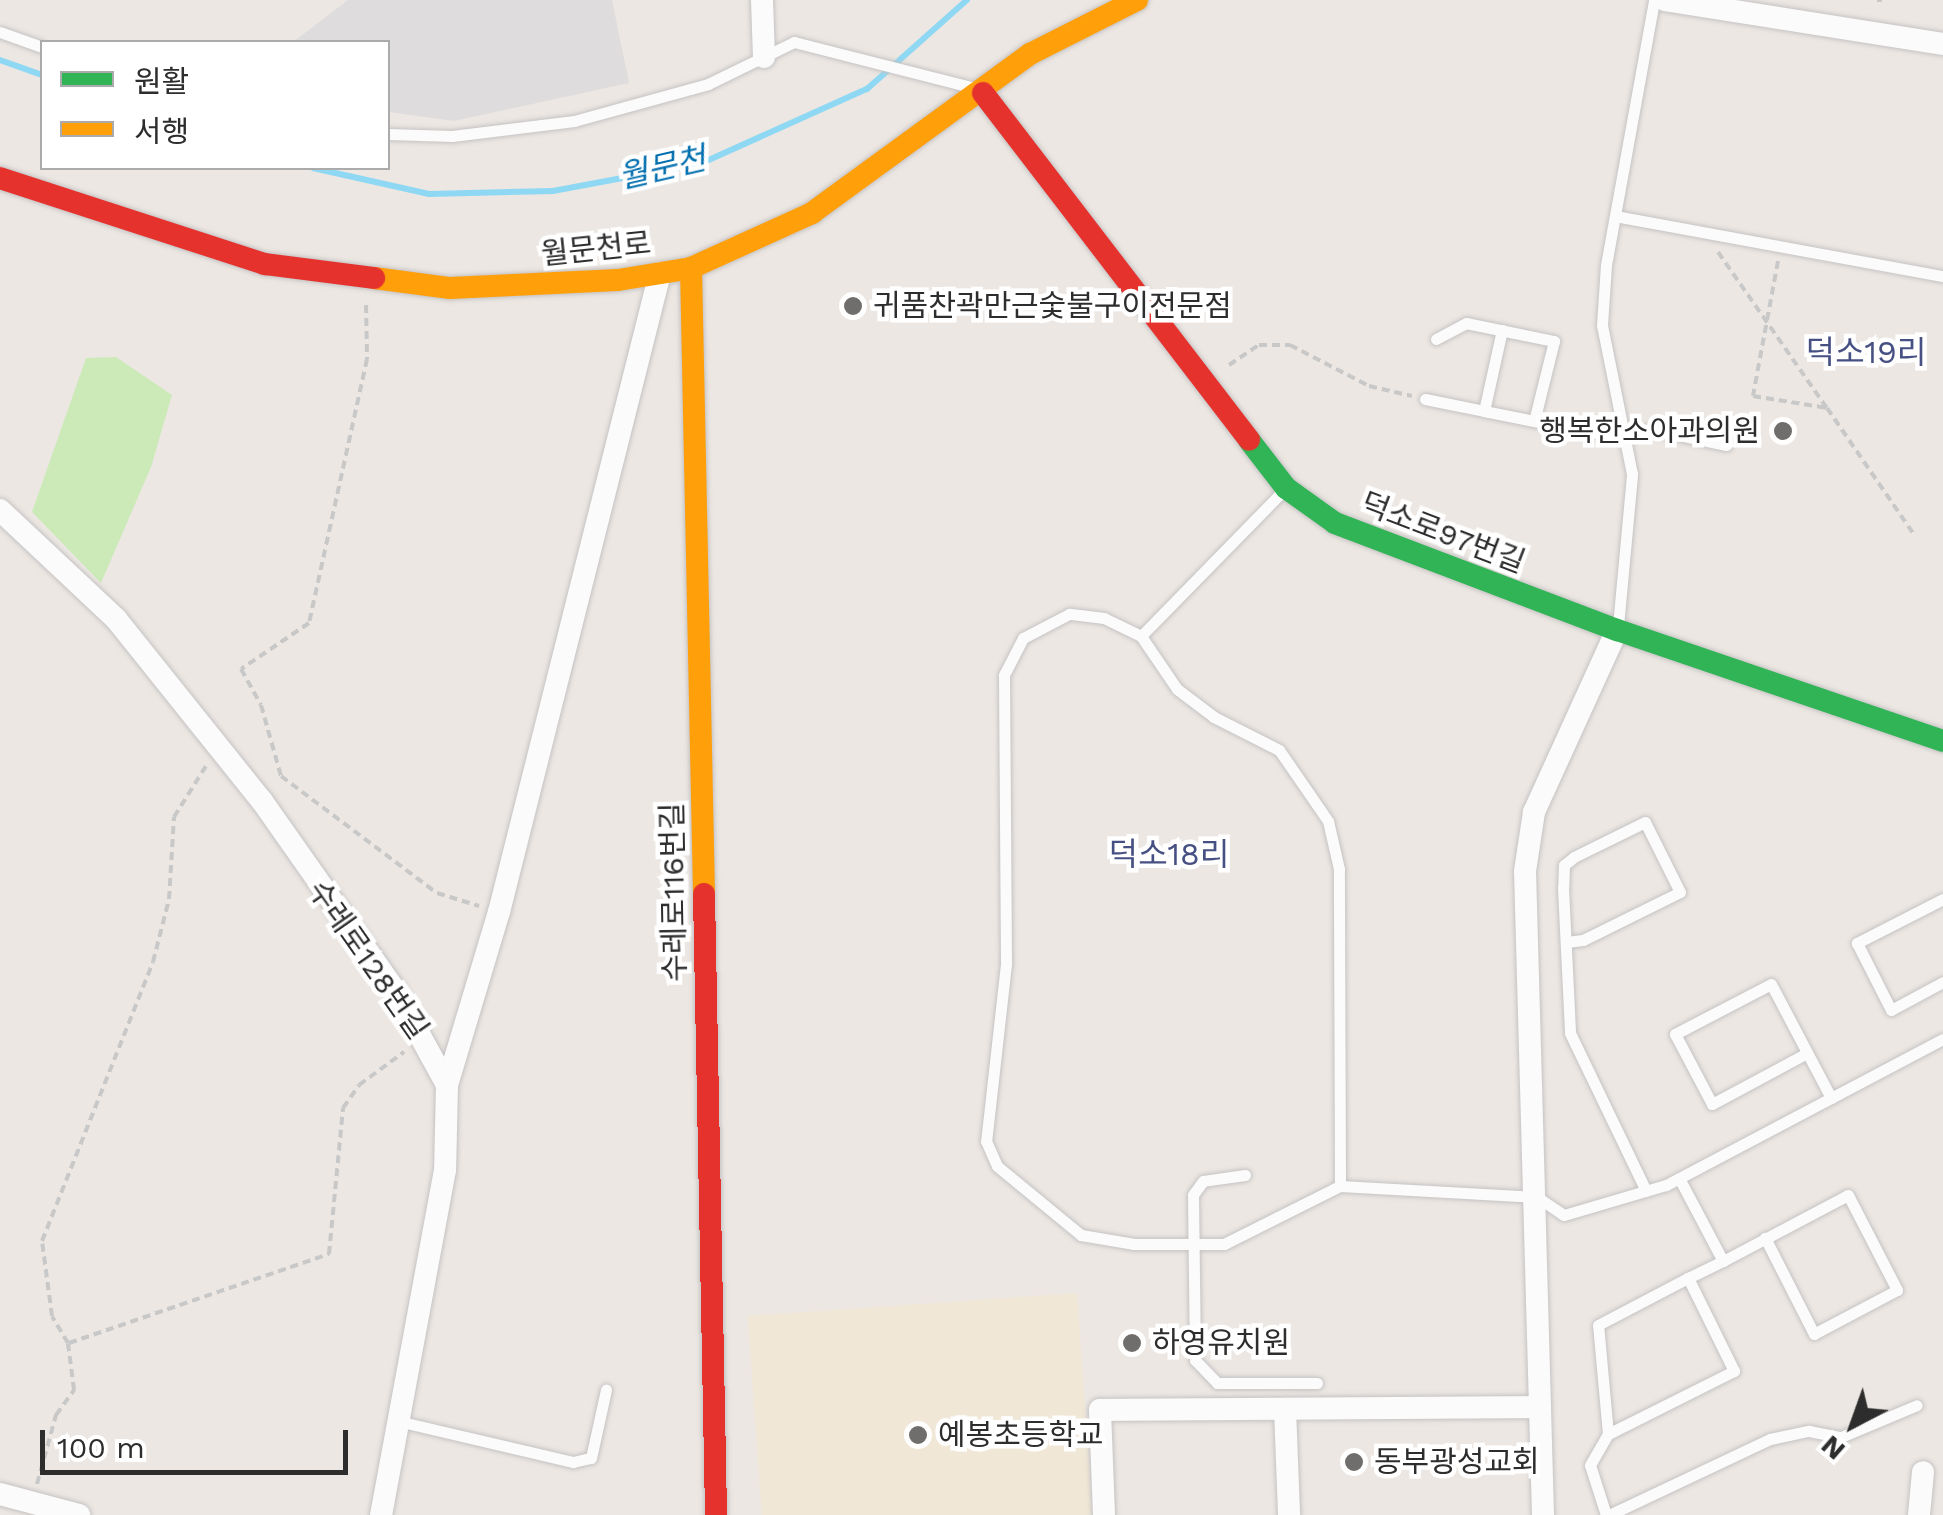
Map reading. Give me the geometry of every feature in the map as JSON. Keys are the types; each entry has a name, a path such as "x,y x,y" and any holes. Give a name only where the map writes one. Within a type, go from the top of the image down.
{"street":[{"path":"762,0 764,57"},
{"name":"월문천로","path":"0,178 266,264 366,280 450,288 540,287 660,273 691,268 812,213 974,87 1137,0"},
{"path":"1665,0 1943,44"},
{"name":"덕소로97번길","path":"974,87 1286,488 1334,523 1383,546 1617,630 1943,740"},
{"name":"수레로116번길","path":"691,268 716,1515"},
{"path":"446,1085 499,912 660,273"},
{"name":"수레로128번길","path":"0,510 116,619 262,801 424,1038 446,1085 446,1170 382,1515"},
{"path":"1543,1515 1536,1408 1537,1197 1525,870 1534,812 1617,630"},
{"path":"1285,1408 1289,1515"},
{"path":"1104,1515 1100,1410 1536,1408"},
{"path":"1918,1515 1924,1472"},
{"path":"0,1494 79,1515"}],"lane":[{"path":"1617,630 1632,474 1602,325 1615,216 1654,0"},
{"path":"0,32 40,47"},
{"path":"390,134 452,136 574,121 708,84 794,42 974,87"},
{"path":"1615,216 1943,276"},
{"path":"1436,339 1466,322 1554,340 1534,420"},
{"path":"1484,411 1502,330"},
{"path":"1425,400 1624,438 1651,430 1726,445"},
{"path":"1141,636 1286,488"},
{"path":"1340,1186 1339,869 1328,821 1279,750 1214,718 1177,689 1141,636 1104,618 1069,614 1023,638 1004,675 1006,964 986,1141 997,1166 1081,1235 1192,1246 1224,1244 1340,1186 1537,1197 1564,1215 1679,1178 1943,1038"},
{"path":"1566,942 1583,940 1680,892 1645,822 1564,866 1566,942 1570,1033 1646,1191"},
{"path":"1943,898 1858,944 1890,1010 1943,982"},
{"path":"1807,1053 1712,1104 1675,1034 1771,984 1831,1098"},
{"path":"1245,1175 1204,1181 1193,1195 1195,1360 1217,1384 1318,1383"},
{"path":"1679,1178 1722,1261"},
{"path":"1608,1434 1598,1325 1765,1238 1848,1196 1897,1290 1814,1334 1765,1238"},
{"path":"1688,1278 1734,1371 1608,1434 1590,1465 1607,1515 1770,1439 1809,1431 1841,1437 1917,1404"},
{"path":"402,1422 573,1462 590,1458 606,1390"}],"path":[{"path":"1703,232 1916,536"},
{"path":"1780,246 1754,396 1827,408"},
{"path":"366,280 366,358 310,623 242,669 261,705 281,776 437,894 499,912"},
{"path":"1229,365 1258,345 1290,345 1369,386 1425,400"},
{"path":"32,1502 56,1415 74,1390 68,1343 52,1316 42,1240 153,962 169,899 174,816 183,794 219,750"},
{"path":"68,1343 329,1254 343,1108 359,1084 424,1038"}],"shaded area":[{"path":"348,0 612,0 629,83 454,121 390,112 390,40 296,40"},
{"name":"예봉초등학교","path":"1077,1293 1092,1514 762,1515 748,1316"}],"green space":[{"path":"116,357 172,395 151,467 101,583 32,512 86,358"}],"waterway":[{"name":"월문천","path":"322,170 429,194 553,191 702,163 867,89 967,0"},
{"name":"월문천","path":"0,60 40,74"}],"traffic: fast":[{"path":"1249,440 1286,488 1335,523 1617,630 1943,741"}],"traffic: slow":[{"path":"374,278 450,288 618,280 691,268 812,213 1030,54 1137,0"},
{"path":"691,268 704,894"}],"traffic: jam":[{"path":"983,93 1249,440"},
{"path":"0,178 265,264 374,278"},
{"path":"704,894 716,1515"}],"place":[{"name":"귀품찬곽만근숯불구이전문점","path":"853,306"},
{"name":"행복한소아과의원","path":"1783,431"},
{"name":"하영유치원","path":"1132,1343"},
{"name":"예봉초등학교","path":"918,1435"},
{"name":"동부광성교회","path":"1354,1462"}],"district":[{"name":"덕소19리","path":"1866,352"},
{"name":"덕소18리","path":"1169,854"}]}
